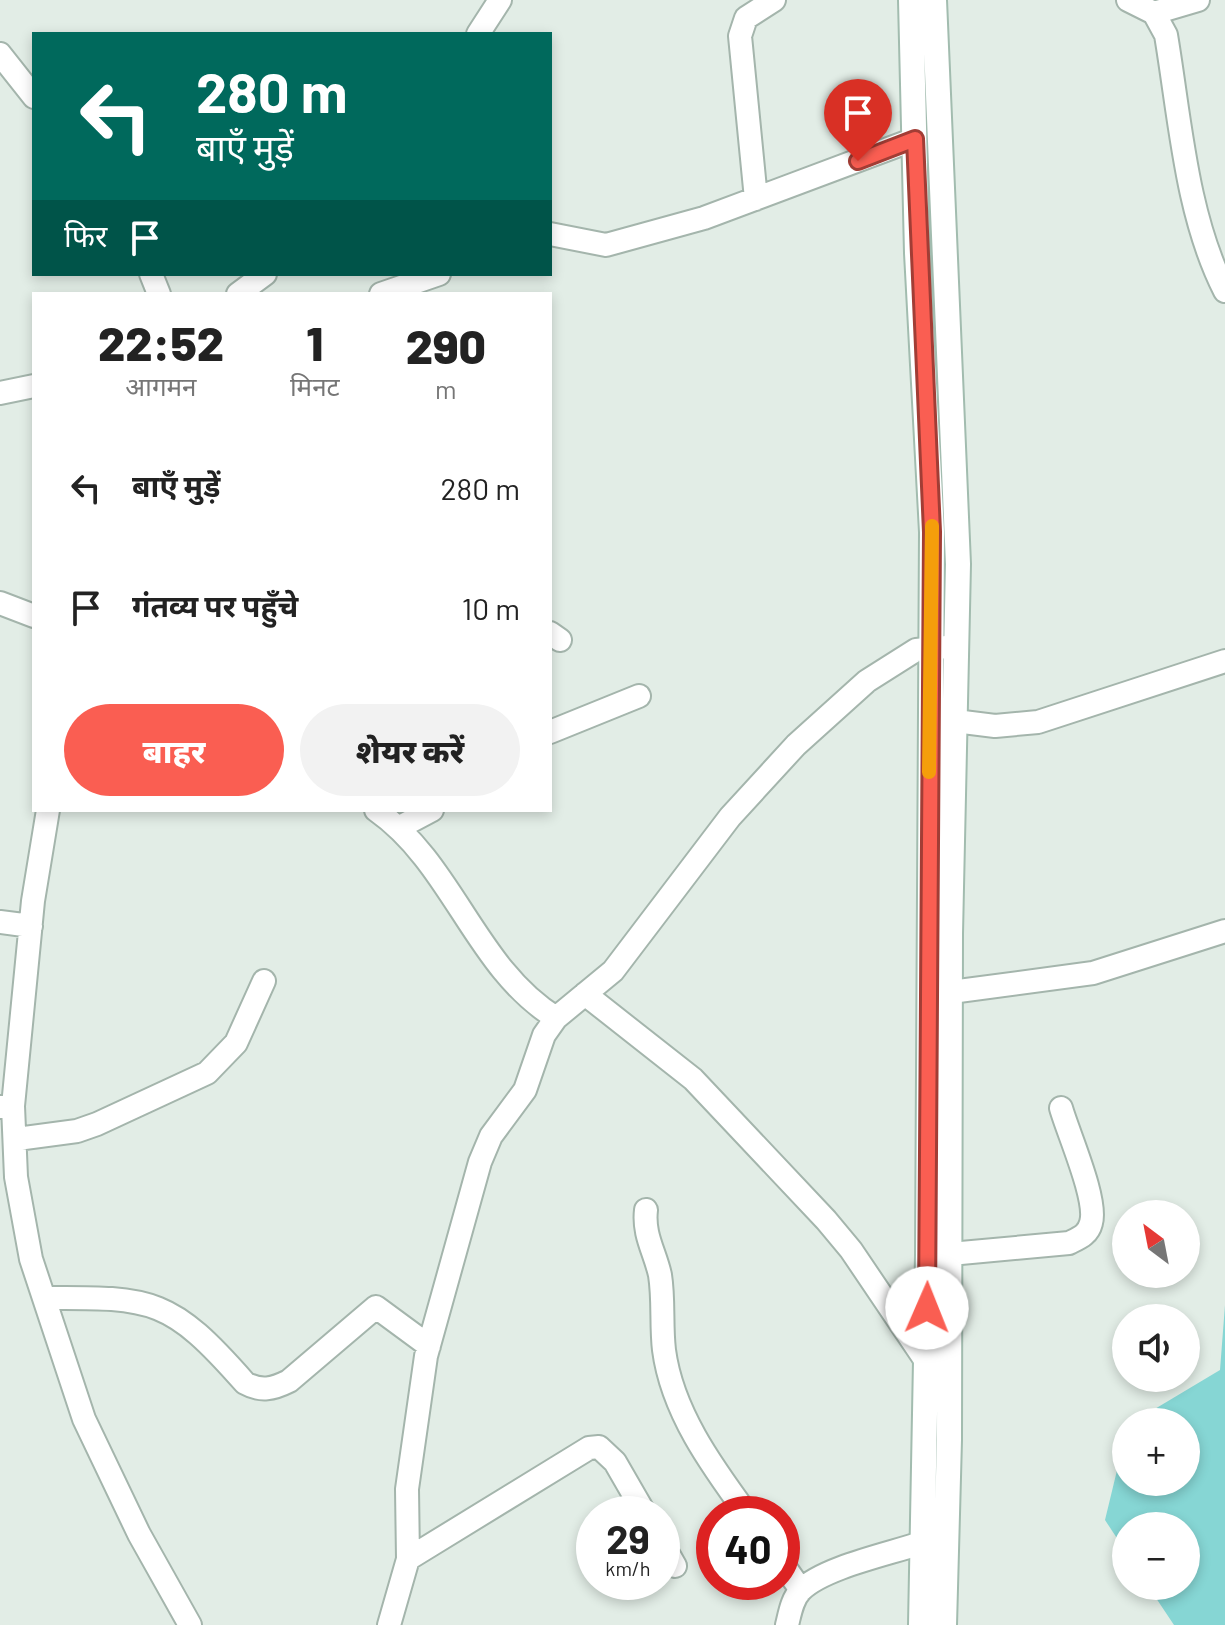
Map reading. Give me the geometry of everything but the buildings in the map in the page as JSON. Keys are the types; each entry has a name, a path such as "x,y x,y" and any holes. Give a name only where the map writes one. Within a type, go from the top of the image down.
{"street":[{"path":"479,32 500,0"},
{"path":"756,199 740,36 746,18 774,0"},
{"path":"911,0 932,532 921,1625"},
{"path":"934,0 958,564 944,1625"},
{"path":"1128,0 1154,13 1166,35 1195,200 1214,271 1225,291"},
{"path":"1154,13 1198,0"},
{"path":"0,54 32,94"},
{"path":"552,234 606,245 756,199 915,139"},
{"path":"246,292 263,276"},
{"path":"387,292 433,276"},
{"path":"0,393 32,386"},
{"path":"0,603 32,615"},
{"path":"389,1625 408,1559 407,1489 429,1346 480,1162 491,1136 525,1090 544,1035 556,1018 623,959 730,817 796,745 895,661 916,650 956,646"},
{"path":"955,721 995,726 1038,722 1225,661"},
{"path":"552,731 639,696"},
{"path":"48,812 7,1107 17,1139 16,1177 31,1259 84,1419 139,1534 190,1625"},
{"path":"379,812 400,827 424,854 498,968 517,989 556,1018"},
{"path":"400,827 428,812"},
{"path":"0,922 31,926"},
{"path":"951,992 1093,973 1225,931"},
{"path":"17,1139 97,1124 207,1073 236,1043 264,981"},
{"path":"585,994 693,1079 826,1220 851,1250 926,1361"},
{"path":"950,1254 1069,1243 1085,1235 1092,1222 1092,1203 1061,1108"},
{"path":"646,1210 646,1237 660,1274 664,1351 677,1399 699,1445 734,1496"},
{"path":"45,1298 134,1299 169,1312 194,1329 245,1383 256,1389 273,1389 289,1381 376,1307 429,1346"},
{"path":"408,1559 589,1448 599,1447 607,1452 634,1496"},
{"path":"787,1625 792,1604 801,1590 822,1577 921,1543"}],"water":[{"path":"1225,1305 1225,1625 1174,1625 1157,1600 1200,1600 1200,1512 1112,1512 1112,1531 1105,1520 1112,1491 1112,1496 1200,1496 1200,1408 1156,1408 1183,1392 1200,1392 1200,1382 1220,1370"}],"slow traffic":[{"path":"929,772 932,526"}],"route":[{"path":"858,161 915,139 917,253 932,532 927,1308"}]}
